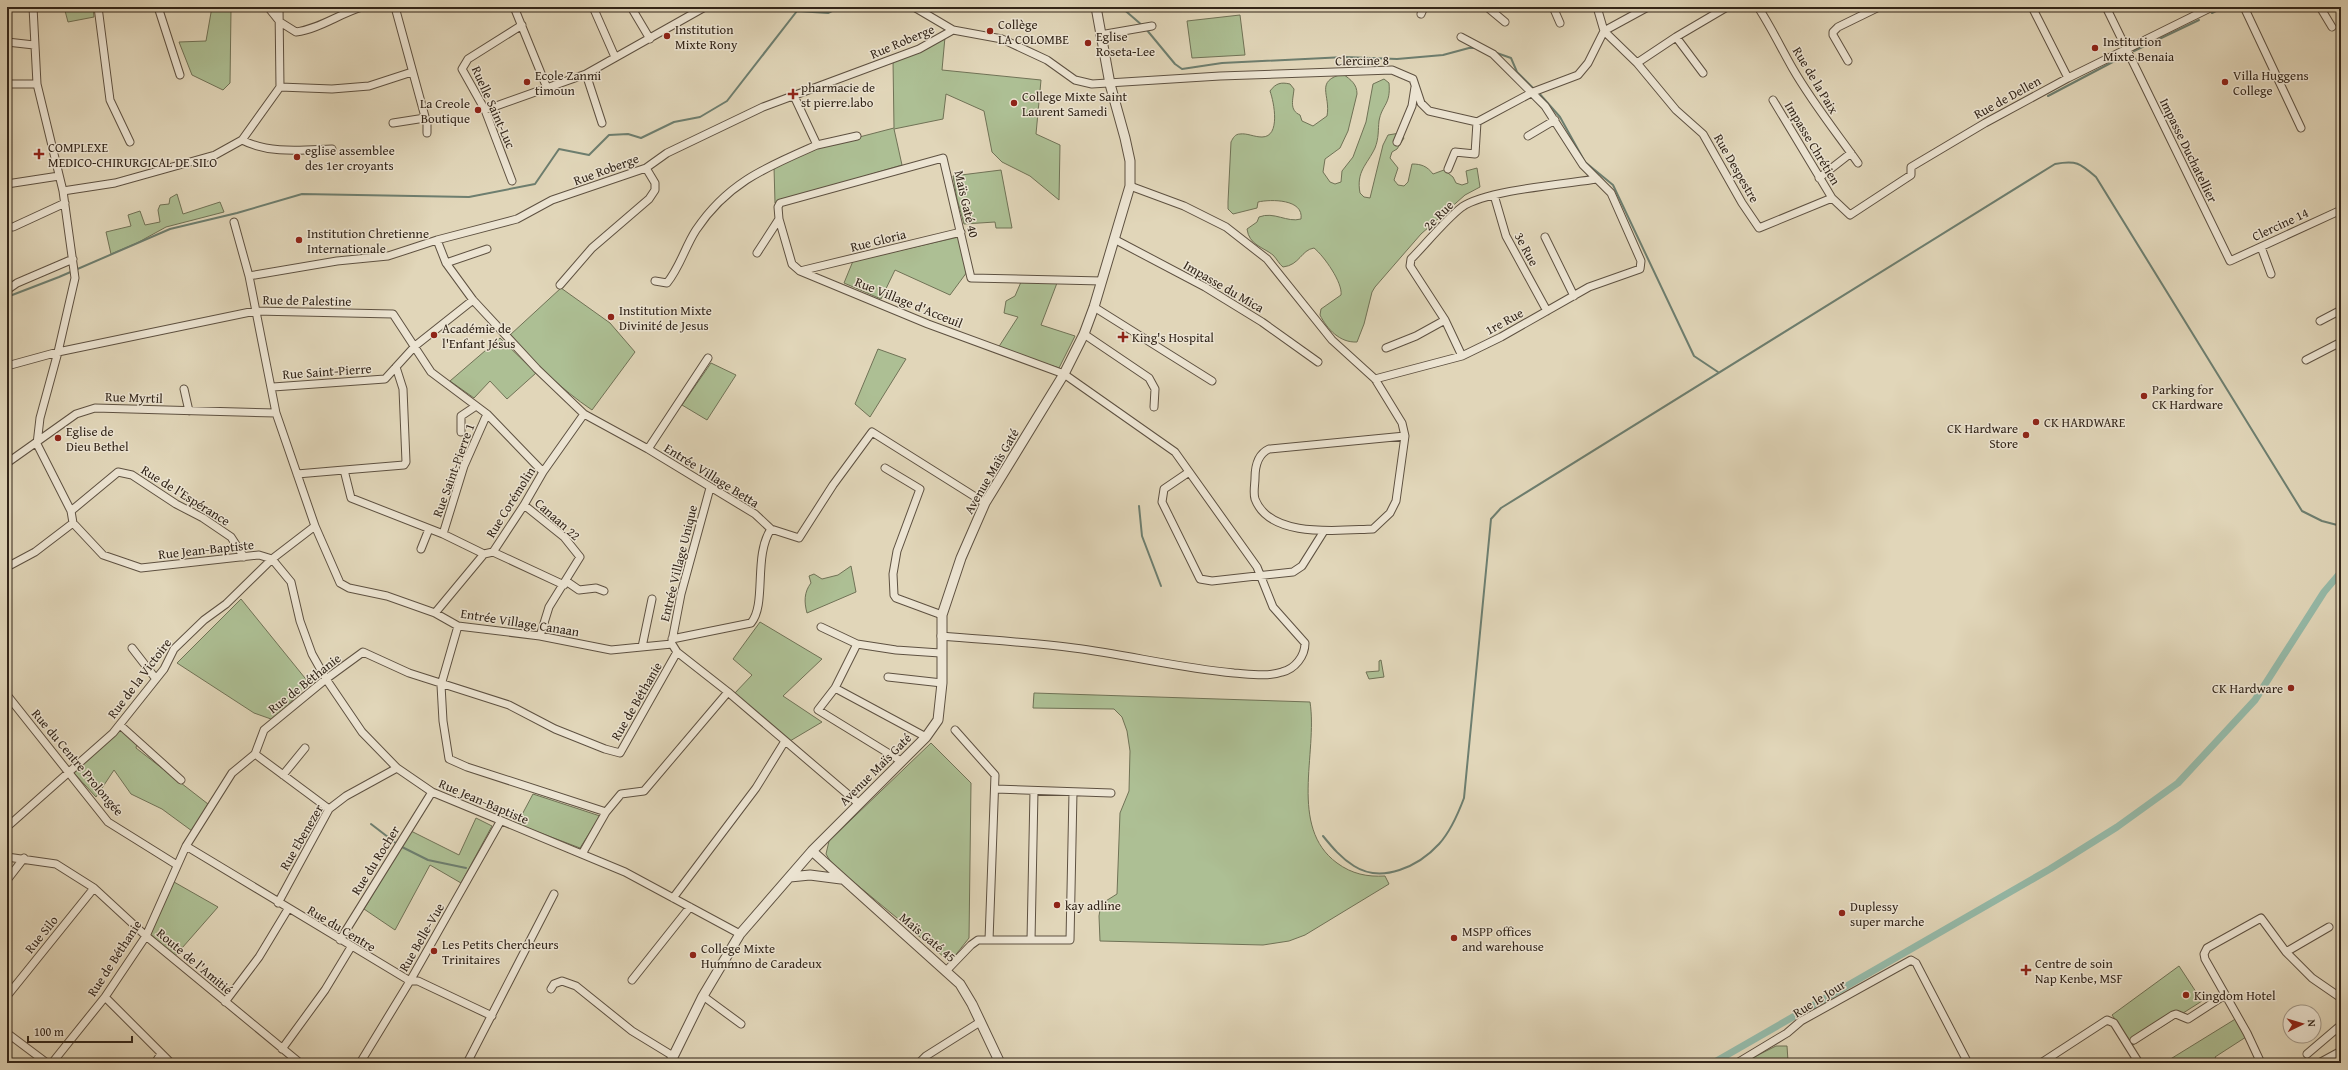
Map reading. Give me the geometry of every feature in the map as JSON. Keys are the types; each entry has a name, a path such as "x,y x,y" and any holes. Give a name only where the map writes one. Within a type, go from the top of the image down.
{"street":[{"path":"7,566 35,552 73,523 71,511 37,444 40,418 58,352 75,278 63,191 37,84 33,7"},
{"path":"98,7 110,100 130,142"},
{"path":"158,7 180,75"},
{"path":"268,7 280,22 296,32 308,31 345,12 362,7"},
{"path":"63,191 115,182 215,155 242,140 280,87 279,7"},
{"path":"395,7 425,118 427,133"},
{"path":"514,7 547,88"},
{"path":"593,7 614,57"},
{"path":"631,7 650,39"},
{"path":"485,110 586,74 705,7"},
{"path":"914,7 953,30 1002,39 1047,60 1075,80 1092,84 1110,84"},
{"name":"Avenue Maïs Gaté","path":"672,1060 703,996 740,934 812,851 858,803 926,737 938,720 942,683 940,653 942,615 960,558 985,503 1064,374 1084,334 1094,307 1130,186 1130,161 1110,84 1096,7"},
{"path":"1487,7 1505,22"},
{"path":"1553,7 1560,23"},
{"name":"Rue Despestre","path":"1597,7 1604,31 1637,63 1676,110 1703,134 1742,203 1759,228 1832,198"},
{"path":"1416,85 1421,103 1429,110 1478,122 1535,92 1578,75 1588,63 1604,31 1648,7"},
{"path":"1637,63 1676,37 1727,7"},
{"name":"Rue de la Paix","path":"1758,7 1797,75 1825,119 1858,163"},
{"path":"1848,62 1833,35 1833,32 1838,27 1879,7"},
{"path":"2032,7 2068,78"},
{"name":"Impasse Duchatellier","path":"2106,7 2230,261"},
{"path":"2244,7 2301,128"},
{"path":"2320,7 2332,27"},
{"name":"Rue de Dellen","path":"1832,198 1850,214 1911,175 1911,167 1985,123 2068,78 2208,8"},
{"name":"Ruelle Saint-Luc","path":"512,181 485,110 462,69 468,59 522,25"},
{"path":"1100,35 1152,26"},
{"name":"Rue Roberge","path":"249,276 337,261 388,256 437,240 517,219 552,200 646,168 667,153 763,107 919,49 953,30"},
{"path":"1461,37 1493,54 1535,92 1555,120 1583,165 1597,179"},
{"path":"1676,37 1703,73"},
{"path":"7,42 34,45"},
{"name":"Clercine 8","path":"1110,84 1220,76 1392,70 1412,79 1416,85"},
{"path":"280,87 332,89 368,86 412,72"},
{"path":"586,74 602,123"},
{"path":"7,84 37,84"},
{"path":"1397,142 1412,106 1416,85"},
{"path":"794,96 818,145"},
{"name":"Impasse Chrétien","path":"1773,100 1832,198"},
{"path":"393,124 425,118"},
{"path":"1528,136 1555,120"},
{"path":"1448,169 1455,152 1475,154 1478,122"},
{"path":"655,281 667,283 674,275 686,246 707,214 737,185 755,173 818,145 856,136"},
{"path":"242,140 256,148 278,150 332,149"},
{"path":"1819,178 1851,153"},
{"name":"Maïs Gaté 40","path":"757,253 779,219 778,207 780,204 942,158 944,160 971,278 1102,281"},
{"path":"560,285 592,248 649,199 655,190 655,183 646,168"},
{"path":"7,184 59,176"},
{"name":"2e Rue","path":"1462,356 1445,320 1410,266 1411,259 1462,207 1494,195 1597,179"},
{"name":"1re Rue","path":"1375,379 1462,356 1501,337 1589,287 1640,269 1641,261 1613,196 1607,187 1597,179"},
{"path":"1130,186 1184,206 1226,227 1267,259 1332,340 1375,379 1402,423 1405,436 1396,501 1386,518 1373,529 1324,530 1280,523 1269,518 1254,498 1255,474 1259,458 1263,452 1269,449 1405,436"},
{"name":"3e Rue","path":"1494,195 1506,236 1547,310"},
{"path":"7,227 13,227 65,203"},
{"name":"Clercine 14","path":"2230,261 2341,210"},
{"path":"779,219 792,264 800,271"},
{"name":"Entrée Village Canaan","path":"234,222 249,276 276,413 315,526 340,583 349,588 387,596 435,613 458,626 540,636 611,650 642,647 672,641"},
{"name":"Rue Gloria","path":"800,271 961,232"},
{"path":"1545,237 1574,296"},
{"name":"Impasse du Mica","path":"1114,239 1205,287 1262,322 1318,362"},
{"name":"Entrée Village Betta","path":"437,240 446,263 473,300 537,369 584,414 648,450 755,514 771,529 799,538 833,485 872,432 985,503"},
{"path":"2260,247 2271,274"},
{"path":"446,263 487,249"},
{"path":"7,290 17,283 74,262"},
{"name":"Rue Village d'Acceuil","path":"800,271 928,324 1064,374 1175,452 1262,576 1273,607 1305,643 1305,651 1298,662 1284,672 1256,674 1202,670 1074,648 941,636"},
{"name":"Rue Saint-Pierre","path":"272,387 385,379 415,346 473,300"},
{"path":"1094,307 1212,381"},
{"path":"2320,321 2341,310"},
{"name":"Rue de Palestine","path":"7,366 58,352 255,311 393,314 431,372 486,414 543,472"},
{"path":"1386,348 1416,336 1445,320"},
{"path":"1084,334 1149,378 1155,389 1154,407"},
{"path":"2306,360 2341,342"},
{"path":"648,450 708,358"},
{"path":"297,474 404,465 406,462 404,389 396,367"},
{"path":"184,389 189,411"},
{"path":"461,432 461,416 476,406"},
{"name":"Rue Myrtil","path":"7,463 37,444 76,414 95,408 276,413"},
{"name":"Rue Saint-Pierre 1","path":"443,534 464,466 486,414"},
{"name":"Rue Corémolin","path":"435,613 484,554 493,552 524,505 543,472 584,414"},
{"path":"885,468 920,489 897,551 893,574 894,595 896,598 942,615"},
{"path":"344,470 351,498 443,534 484,554"},
{"name":"Rue de l'Espérance","path":"71,511 118,472 132,475 176,504 203,518 231,537 244,557"},
{"path":"1189,472 1164,489 1162,502 1197,576 1205,580 1212,581 1262,576 1298,570 1324,530"},
{"name":"Entrée Village Unique","path":"672,641 681,594 710,488"},
{"name":"Canaan 22","path":"524,505 564,537 580,557 549,607 540,636"},
{"name":"Rue Jean-Baptiste","path":"73,523 103,555 140,568 259,555 272,559 291,582 300,621 312,654 326,679 362,732 397,768 432,792 500,822 625,872 740,934"},
{"name":"Rue de la Victoire","path":"7,827 120,725 156,679 174,649 204,620 226,604 272,559 315,526"},
{"path":"421,549 429,529"},
{"path":"771,529 767,535 759,568 757,616 751,623 672,641 678,652 728,692 858,803"},
{"path":"493,552 579,590 596,588 604,590"},
{"path":"642,647 652,599"},
{"path":"458,626 441,685 443,721 449,759 467,767 606,812"},
{"path":"821,627 858,644 896,650 940,653"},
{"path":"858,644 835,688 818,707 819,713 901,761"},
{"path":"132,648 156,679"},
{"name":"Rue de Béthanie","path":"52,1063 105,997 146,936 186,846 232,773 255,754 264,730 326,679 363,652 409,673 441,685 509,705 555,729 604,749 620,753 678,652"},
{"path":"888,677 942,683"},
{"path":"835,688 926,737"},
{"path":"582,854 606,812 621,794 644,791 728,692"},
{"name":"Rue du Centre Prolongée","path":"7,695 70,771 108,822 177,866"},
{"path":"120,725 181,780"},
{"path":"955,730 995,775 989,940"},
{"path":"673,898 756,788 784,741"},
{"path":"283,775 305,748"},
{"path":"255,754 329,809"},
{"name":"Rue Ebenezer","path":"278,903 329,809 346,796 397,768"},
{"path":"994,789 1111,793"},
{"path":"1031,940 1034,791"},
{"name":"Rue du Rocher","path":"340,940 432,792"},
{"path":"947,970 971,945 978,940 1070,940 1073,792"},
{"name":"Rue Belle-Vue","path":"360,1063 410,981 500,822"},
{"name":"Rue du Centre","path":"186,846 350,947 410,981 418,980 492,1016"},
{"name":"Maïs Gaté 45","path":"812,851 841,879 947,970 960,984 1000,1063"},
{"name":"Route de l'Amitié","path":"7,857 24,858 56,864 94,888 146,936 300,1063"},
{"path":"7,880 24,858"},
{"path":"790,877 810,875 841,879"},
{"name":"Rue Silo","path":"7,996 94,888"},
{"path":"466,1063 492,1016 554,894"},
{"path":"632,980 690,907"},
{"path":"225,1002 259,957 288,909"},
{"path":"2261,1063 2247,1033 2205,959 2204,954 2207,948 2261,918 2286,952 2312,978 2341,998"},
{"path":"2286,952 2329,927"},
{"path":"282,1049 325,990 350,947"},
{"name":"Rue le Jour","path":"1738,1063 1788,1033 1802,1021 1904,962 1911,960 1916,963 1968,1063"},
{"path":"551,989 554,984 562,981 576,986 632,1031 672,1060"},
{"path":"703,996 741,1024"},
{"path":"2134,1040 2173,1015 2188,1019 2225,996"},
{"path":"105,997 171,1063"},
{"path":"2041,1063 2050,1061 2107,1020 2114,1023 2139,1063"},
{"path":"919,1063 926,1056 980,1022"},
{"path":"2307,1054 2341,1025"},
{"path":"7,1033 47,1063"},
{"path":"2319,1063 2341,1051"},
{"path":"155,1063 161,1054"}],"green space":[{"path":"64,7 93,7 94,17 68,22"},
{"path":"212,7 231,10 230,83 223,90 192,75 179,42 206,41"},
{"path":"1240,15 1245,55 1192,58 1187,21"},
{"path":"945,37 942,70 1041,80 1036,134 1060,145 1059,200 1030,176 1002,162 992,152 984,111 946,94 943,119 894,129 902,165 775,203 774,167 821,147 894,128 893,60"},
{"path":"1343,74 1355,85 1357,94 1348,131 1340,148 1325,159 1323,172 1330,182 1335,184 1341,182 1342,171 1353,157 1366,122 1373,84 1384,79 1389,83 1389,96 1380,115 1378,137 1375,148 1361,174 1359,185 1360,193 1364,197 1370,198 1383,145 1388,135 1400,133 1404,138 1397,149 1392,152 1390,158 1398,168 1394,180 1398,185 1404,186 1408,182 1412,164 1418,164 1424,166 1433,174 1444,170 1453,177 1456,183 1462,185 1468,183 1466,171 1477,168 1480,187 1465,195 1421,234 1375,287 1372,292 1364,324 1357,342 1351,342 1340,338 1330,330 1320,315 1321,309 1341,295 1341,290 1336,277 1327,263 1314,248 1310,249 1289,266 1283,267 1273,255 1250,239 1247,229 1257,222 1259,217 1270,215 1291,220 1301,219 1301,212 1297,207 1286,202 1264,201 1258,202 1257,208 1233,214 1228,209 1231,142 1234,136 1238,134 1262,137 1268,135 1272,131 1275,118 1270,91 1272,88 1279,84 1290,84 1294,89 1292,104 1294,110 1300,115 1302,121 1313,126 1327,116 1328,108 1326,85 1334,77"},
{"path":"1001,170 1012,228 996,228 995,222 964,224 957,199 953,176"},
{"path":"177,194 183,214 220,202 224,212 166,227 137,243 111,254 106,232 131,226 128,215 140,211 145,225 160,222 158,210 160,205 169,204 170,198"},
{"path":"959,237 967,272 950,295 895,270 881,299 844,283 853,261"},
{"path":"1021,282 1057,283 1041,325 1075,336 1059,368 998,348 1018,317 1004,313 1006,301 1015,296"},
{"path":"561,288 610,323 635,352 592,410 548,375 510,335"},
{"path":"500,338 536,373 507,399 490,381 474,398 450,381"},
{"path":"878,349 906,359 870,417 855,404"},
{"path":"711,363 736,375 707,420 682,405"},
{"path":"851,566 856,592 807,613 805,597 811,583 809,576 814,574 822,579 838,575"},
{"path":"241,599 309,683 281,712 271,719 254,713 177,663"},
{"path":"760,622 822,659 783,696 822,722 790,741 734,694 752,675 733,659"},
{"path":"1381,660 1384,677 1369,679 1366,672 1379,671 1379,661"},
{"path":"1034,693 1310,702 1311,744 1308,788 1309,810 1313,830 1322,848 1337,863 1348,870 1360,874 1385,876 1389,884 1305,935 1289,941 1263,945 1100,941 1099,916 1101,904 1117,894 1120,813 1129,791 1130,751 1127,731 1122,717 1114,709 1033,708"},
{"path":"121,730 137,743 136,748 208,804 192,831 162,809 131,794 114,770 96,797 74,773"},
{"path":"931,743 971,783 969,938 950,962 832,864 826,854 829,841"},
{"path":"533,794 600,816 580,848 517,824"},
{"path":"476,818 492,826 461,883 430,865 395,930 364,909 411,831 459,855"},
{"path":"174,882 218,907 175,956 149,933"},
{"path":"2179,966 2202,1001 2133,1045 2112,1015"},
{"path":"2237,1018 2246,1037 2215,1057 2219,1063 2164,1063"},
{"path":"1776,1046 1787,1046 1787,1063 1742,1063"}],"waterway":[{"path":"7,297 59,277 170,229 237,213 302,194 469,197 535,184 559,149 589,155 609,135 628,134 641,138 674,122 700,117 727,101 797,11 828,13 840,7"},
{"path":"1121,7 1143,26"},
{"path":"2212,13 2224,7"},
{"path":"2134,51 2199,20"},
{"path":"1146,29 1175,64 1182,69 1222,63 1345,57 1397,59 1443,55 1469,48 1476,48"},
{"path":"1494,52 1511,58 1517,72 1534,89"},
{"path":"2048,96 2126,55"},
{"path":"1538,92 1560,117 1585,162 1613,185 1694,356 1718,372"},
{"path":"1323,836 1341,856 1354,866 1365,871 1388,873 1411,865 1431,852 1451,828 1464,798 1491,519 1501,508 2055,164 2068,162 2077,164 2086,168 2096,177 2302,511 2322,521 2341,526"},
{"path":"1139,506 1142,536 1161,586"},
{"path":"1713,1063 2050,869 2117,827 2178,783 2255,700 2324,592 2341,572"},
{"path":"371,824 397,844"},
{"path":"400,846 428,860 466,868"}],"place":[{"name":"Collège LA COLOMBE","path":"990,31"},
{"name":"Institution Mixte Rony","path":"667,36"},
{"name":"Eglise Roseta-Lee","path":"1088,43"},
{"name":"Institution Mixte Benaia","path":"2095,48"},
{"name":"Ecole Zanmi timoun","path":"527,82"},
{"name":"Villa Huggens College","path":"2225,82"},
{"name":"pharmacie de st pierre.labo","path":"793,94"},
{"name":"College Mixte Saint Laurent Samedi","path":"1014,103"},
{"name":"La Creole Boutique","path":"478,110"},
{"name":"COMPLEXE MEDICO-CHIRURGICAL DE SILO","path":"39,154"},
{"name":"eglise assemblee des 1er croyants","path":"297,157"},
{"name":"Institution Chretienne Internationale","path":"299,240"},
{"name":"Institution Mixte Divinité de Jesus","path":"611,317"},
{"name":"Académie de l'Enfant Jésus","path":"434,335"},
{"name":"King's Hospital","path":"1123,337"},
{"name":"Parking for CK Hardware","path":"2144,396"},
{"name":"CK HARDWARE","path":"2036,422"},
{"name":"CK Hardware Store","path":"2026,435"},
{"name":"Eglise de Dieu Bethel","path":"58,438"},
{"name":"CK Hardware","path":"2291,688"},
{"name":"kay adline","path":"1057,905"},
{"name":"Duplessy super marche","path":"1842,913"},
{"name":"MSPP offices and warehouse","path":"1454,938"},
{"name":"Les Petits Chercheurs Trinitaires","path":"434,951"},
{"name":"College Mixte Hummno de Caradeux","path":"693,955"},
{"name":"Centre de soin Nap Kenbe, MSF","path":"2026,970"},
{"name":"Kingdom Hotel","path":"2186,995"}]}
